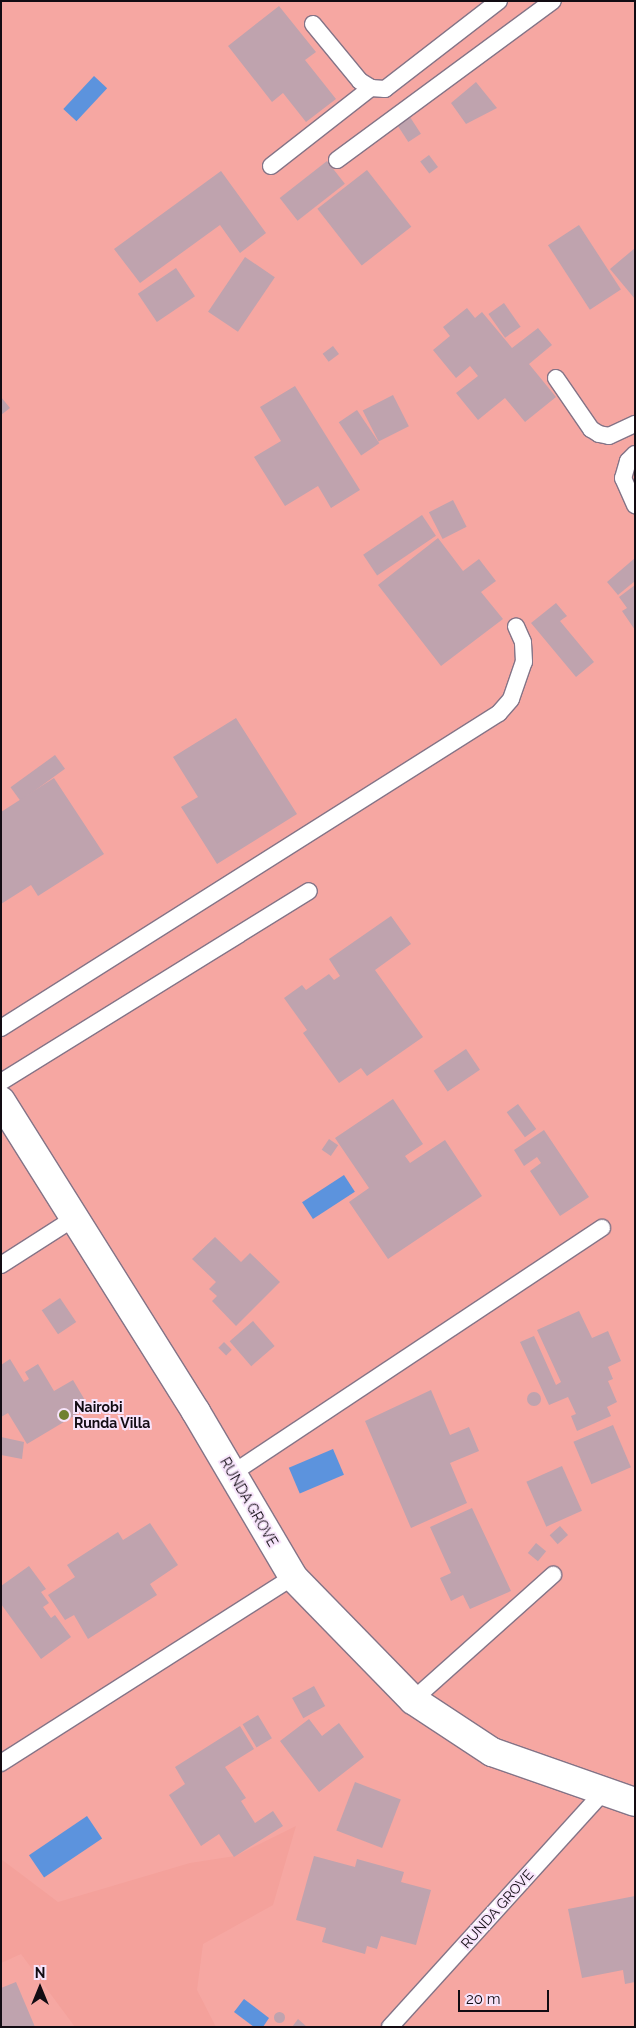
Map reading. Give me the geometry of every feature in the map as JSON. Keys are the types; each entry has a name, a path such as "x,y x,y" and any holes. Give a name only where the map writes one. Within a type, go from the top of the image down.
{"street":[{"name":"RUNDA GROVE","path":"1,1101 76,1217 233,1473 293,1577 413,1700 492,1752 635,1802"}],"lane":[{"path":"313,24 360,81 371,88 384,89 400,80 499,1"},
{"path":"337,160 553,1"},
{"path":"271,166 371,88"},
{"path":"556,378 591,430 609,436 635,424"},
{"path":"635,454 628,461 623,478 635,506"},
{"path":"1,1028 499,713 511,700 524,662 523,642 516,626"},
{"path":"1,1082 310,891"},
{"path":"1,1265 76,1217"},
{"path":"233,1473 602,1228"},
{"path":"413,1700 553,1574"},
{"path":"1,1763 293,1577"},
{"name":"RUNDA GROVE","path":"390,2027 604,1791"}],"shaded area":[{"path":"1,1 635,1 635,2027 1,2027"},
{"path":"296,1826 273,1905 203,1944 197,1990 216,2027 75,2027 21,1954 1,1963 1,1859 58,1902 190,1863 235,1856"}],"water":[{"path":"94,76 107,88 76,121 63,109"},
{"path":"344,1175 355,1192 313,1219 302,1202"},
{"path":"333,1449 344,1475 300,1494 289,1468"},
{"path":"87,1816 102,1838 44,1878 29,1855"},
{"path":"244,1999 269,2018 263,2027 254,2027 234,2012"}],"building":[{"path":"279,6 316,52 305,60 336,99 306,122 283,93 272,102 228,46"},
{"path":"476,82 497,108 466,124 451,103"},
{"path":"410,117 421,134 408,142 397,125"},
{"path":"429,155 438,167 429,174 420,162"},
{"path":"327,161 345,184 298,221 280,198"},
{"path":"367,170 411,227 362,266 317,209"},
{"path":"221,171 266,233 240,253 220,225 140,283 114,249"},
{"path":"579,225 621,290 590,310 548,245"},
{"path":"635,248 635,299 610,269"},
{"path":"245,257 275,277 238,332 208,312"},
{"path":"176,268 195,296 157,322 138,294"},
{"path":"504,303 521,327 505,338 488,314"},
{"path":"467,308 475,318 482,312 512,348 538,328 552,345 529,364 556,397 525,422 505,398 478,420 456,393 478,376 470,366 456,378 433,350 450,336 443,327"},
{"path":"333,346 339,354 329,362 323,354"},
{"path":"295,386 360,490 331,508 318,486 285,506 254,457 281,441 260,407"},
{"path":"393,395 409,426 379,442 363,410"},
{"path":"1,397 10,408 1,415"},
{"path":"357,410 379,443 361,455 339,422"},
{"path":"453,500 467,527 443,539 429,512"},
{"path":"422,515 436,536 377,575 363,555"},
{"path":"438,538 463,571 479,559 496,581 481,592 503,619 441,666 378,585"},
{"path":"635,558 635,581 618,595 607,582"},
{"path":"635,585 635,630 622,611 627,608 619,597"},
{"path":"556,603 567,616 560,621 594,662 576,677 531,623"},
{"path":"236,718 297,814 217,864 181,807 198,797 173,757"},
{"path":"55,755 65,769 20,801 11,787"},
{"path":"54,778 104,854 38,896 31,885 1,904 1,812"},
{"path":"391,916 411,944 375,970 423,1037 367,1076 361,1068 339,1083 303,1033 307,1030 284,998 302,985 306,990 329,974 334,980 340,976 329,959"},
{"path":"466,1049 480,1070 448,1092 434,1071"},
{"path":"393,1099 423,1144 405,1156 410,1163 445,1140 482,1196 388,1259 349,1202 369,1188 335,1138"},
{"path":"518,1104 536,1129 525,1137 507,1112"},
{"path":"544,1130 589,1197 560,1216 530,1171 541,1163 537,1157 524,1166 514,1150"},
{"path":"329,1139 338,1145 331,1156 322,1150"},
{"path":"215,1237 241,1262 250,1253 280,1282 236,1326 212,1301 217,1296 209,1289 216,1282 192,1259"},
{"path":"60,1298 76,1322 58,1334 42,1310"},
{"path":"579,1311 592,1338 608,1331 621,1361 608,1367 613,1379 608,1381 617,1402 607,1407 611,1416 577,1431 571,1416 576,1414 568,1397 549,1405 520,1342 534,1336 556,1385 561,1382 537,1330"},
{"path":"253,1321 275,1346 251,1366 230,1341"},
{"path":"224,1342 232,1350 226,1355 218,1348"},
{"path":"10,1359 24,1382 29,1379 25,1372 38,1364 54,1391 73,1380 89,1407 27,1444 8,1413 1,1417 1,1365"},
{"path":"431,1390 450,1435 469,1427 479,1451 450,1463 467,1503 411,1528 365,1421"},
{"path":"531,1392 537,1392 541,1399 537,1406 531,1406 527,1402 527,1396"},
{"path":"613,1425 631,1467 591,1484 573,1442"},
{"path":"1,1437 24,1442 22,1459 1,1455"},
{"path":"562,1466 582,1511 546,1527 526,1482"},
{"path":"472,1508 511,1591 470,1609 463,1595 451,1601 440,1578 451,1573 430,1527"},
{"path":"150,1523 178,1565 150,1584 157,1595 88,1639 74,1615 65,1620 48,1595 75,1577 67,1565 118,1532 123,1540"},
{"path":"560,1526 568,1535 558,1544 550,1535"},
{"path":"536,1543 546,1551 538,1561 528,1553"},
{"path":"29,1566 46,1589 41,1592 49,1603 43,1607 51,1618 55,1615 71,1637 41,1659 1,1604 1,1586"},
{"path":"314,1686 325,1706 303,1718 292,1698"},
{"path":"258,1715 272,1738 256,1747 243,1724"},
{"path":"309,1719 322,1736 339,1723 364,1757 319,1792 280,1741"},
{"path":"240,1726 254,1749 225,1767 246,1798 241,1801 255,1823 273,1811 283,1826 234,1857 219,1834 201,1846 169,1795 185,1784 175,1767"},
{"path":"355,1782 401,1800 382,1848 336,1831"},
{"path":"314,1856 355,1867 357,1859 404,1872 401,1882 431,1890 416,1945 381,1936 377,1949 367,1946 365,1954 322,1942 326,1928 296,1920"},
{"path":"635,1896 635,1982 625,1984 623,1970 582,1978 568,1909"},
{"path":"16,1982 35,2027 1,2027 1,1988"},
{"path":"279,2011 285,2017 279,2023 273,2017"},
{"path":"298,2019 307,2027 292,2027"}],"place":[{"name":"Nairobi Runda Villa","path":"64,1415"}]}
